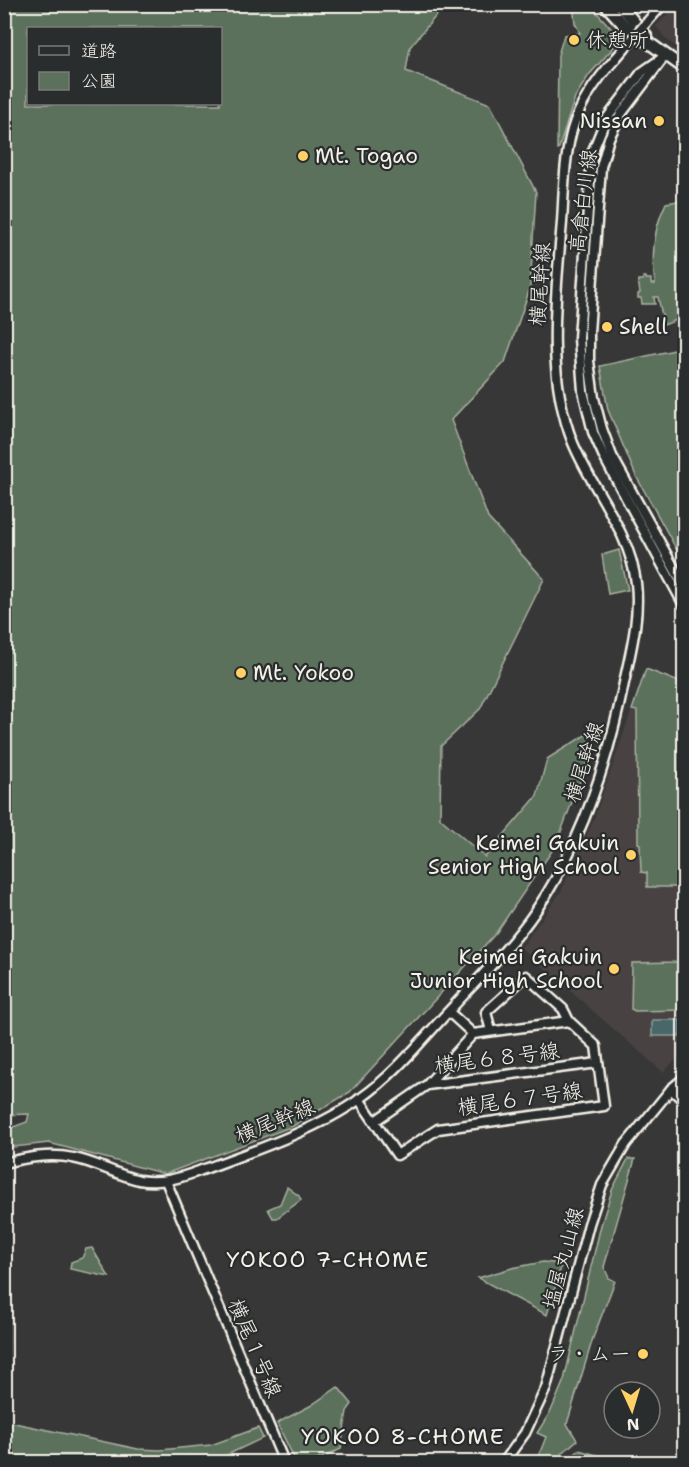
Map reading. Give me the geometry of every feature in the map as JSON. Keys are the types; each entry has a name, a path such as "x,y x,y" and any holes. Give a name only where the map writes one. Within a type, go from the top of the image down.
{"main road":[{"path":"605,4 624,26 684,68"},
{"path":"619,4 665,56"}],"street":[{"path":"650,4 656,12"},
{"name":"横尾幹線","path":"4,1163 30,1157 62,1156 93,1163 137,1179 166,1181 197,1172 340,1112 393,1072 449,1012 534,914 554,881 586,813 610,742 634,637 638,598 631,556 624,538 573,443 558,387 554,349 568,152 572,130 581,105 596,81 663,4"},
{"name":"高倉白川線","path":"665,56 621,114 609,138 601,167 589,361 597,408 612,456 684,586"},
{"name":"高倉白川線","path":"665,56 642,72 605,121 592,153 579,338 583,391 593,432 605,459 684,605"},
{"name":"横尾６７号線","path":"359,1099 397,1155 438,1129 604,1106 596,1046 569,1022 563,1009 526,976 486,1012 491,1031"},
{"path":"449,1012 473,1034"},
{"path":"428,1085 473,1034 569,1022"},
{"name":"横尾６８号線","path":"375,1121 428,1085 598,1063"},
{"name":"塩屋丸山線","path":"504,1462 525,1433 546,1388 589,1224 602,1185 626,1144 671,1089 684,1078"},
{"path":"671,1089 684,1101"},
{"name":"横尾１号線","path":"166,1181 284,1462"}],"shaded area":[{"path":"678,4 684,5 684,53 666,39 656,26"},
{"name":"Keimei Gakuin Senior High School","path":"646,669 684,684 684,1052 663,1072 521,948 561,892 594,819"},
{"path":"5,1273 12,1318 12,1340 5,1383"}],"green space":[{"path":"5,4 445,5 410,47 406,71 490,104 536,192 530,288 505,362 451,420 488,518 544,579 480,709 441,746 440,818 485,857 537,796 547,759 601,725 556,845 496,933 350,1092 293,1126 165,1174 49,1143 5,1148 5,1130 27,1122 29,1114 4,1115"},
{"path":"573,5 590,5 621,39 589,75 575,97 557,149 558,55 564,35 580,33 575,23"},
{"path":"684,202 684,317 664,325 658,297 654,297 655,304 642,304 641,298 638,298 640,293 638,280 646,277 646,279 651,279 651,284 655,284 653,252 658,223 666,203"},
{"path":"684,348 684,563 636,476 608,410 600,366"},
{"path":"619,550 628,590 608,594 602,555"},
{"path":"646,669 684,684 684,887 647,887 647,873 641,872 640,844 638,843 637,711 632,710"},
{"path":"684,959 684,1010 635,1011 631,1009 632,963 678,962"},
{"path":"628,1159 635,1159 604,1267 609,1278 615,1281 593,1338 567,1424 577,1440 558,1457 548,1455 537,1460 546,1437 537,1433 551,1411 564,1380 601,1225 612,1190"},
{"path":"287,1187 301,1200 277,1218 273,1218 268,1209 280,1204"},
{"path":"92,1248 109,1277 70,1269 71,1262 82,1258 86,1249"},
{"path":"543,1262 562,1264 547,1315 478,1278 512,1268"},
{"path":"338,1387 352,1404 347,1411 341,1449 313,1462 296,1462 277,1423 310,1406"},
{"path":"5,1421 138,1449 160,1450 211,1445 258,1428 263,1438 212,1462 5,1462"},
{"path":"579,1450 621,1462 567,1462"}],"water":[{"path":"652,1020 680,1020 680,1036 652,1036"}],"place":[{"name":"休憩所","path":"574,40"},
{"name":"Nissan","path":"659,121"},
{"name":"Mt. Togao","path":"303,156"},
{"name":"Shell","path":"607,327"},
{"name":"Mt. Yokoo","path":"241,673"},
{"name":"Keimei Gakuin Senior High School","path":"631,855"},
{"name":"Keimei Gakuin Junior High School","path":"614,969"},
{"name":"ラ・ムー","path":"643,1354"}],"district":[{"name":"YOKOO 7-CHOME","path":"328,1259"},
{"name":"YOKOO 8-CHOME","path":"403,1436"}]}
